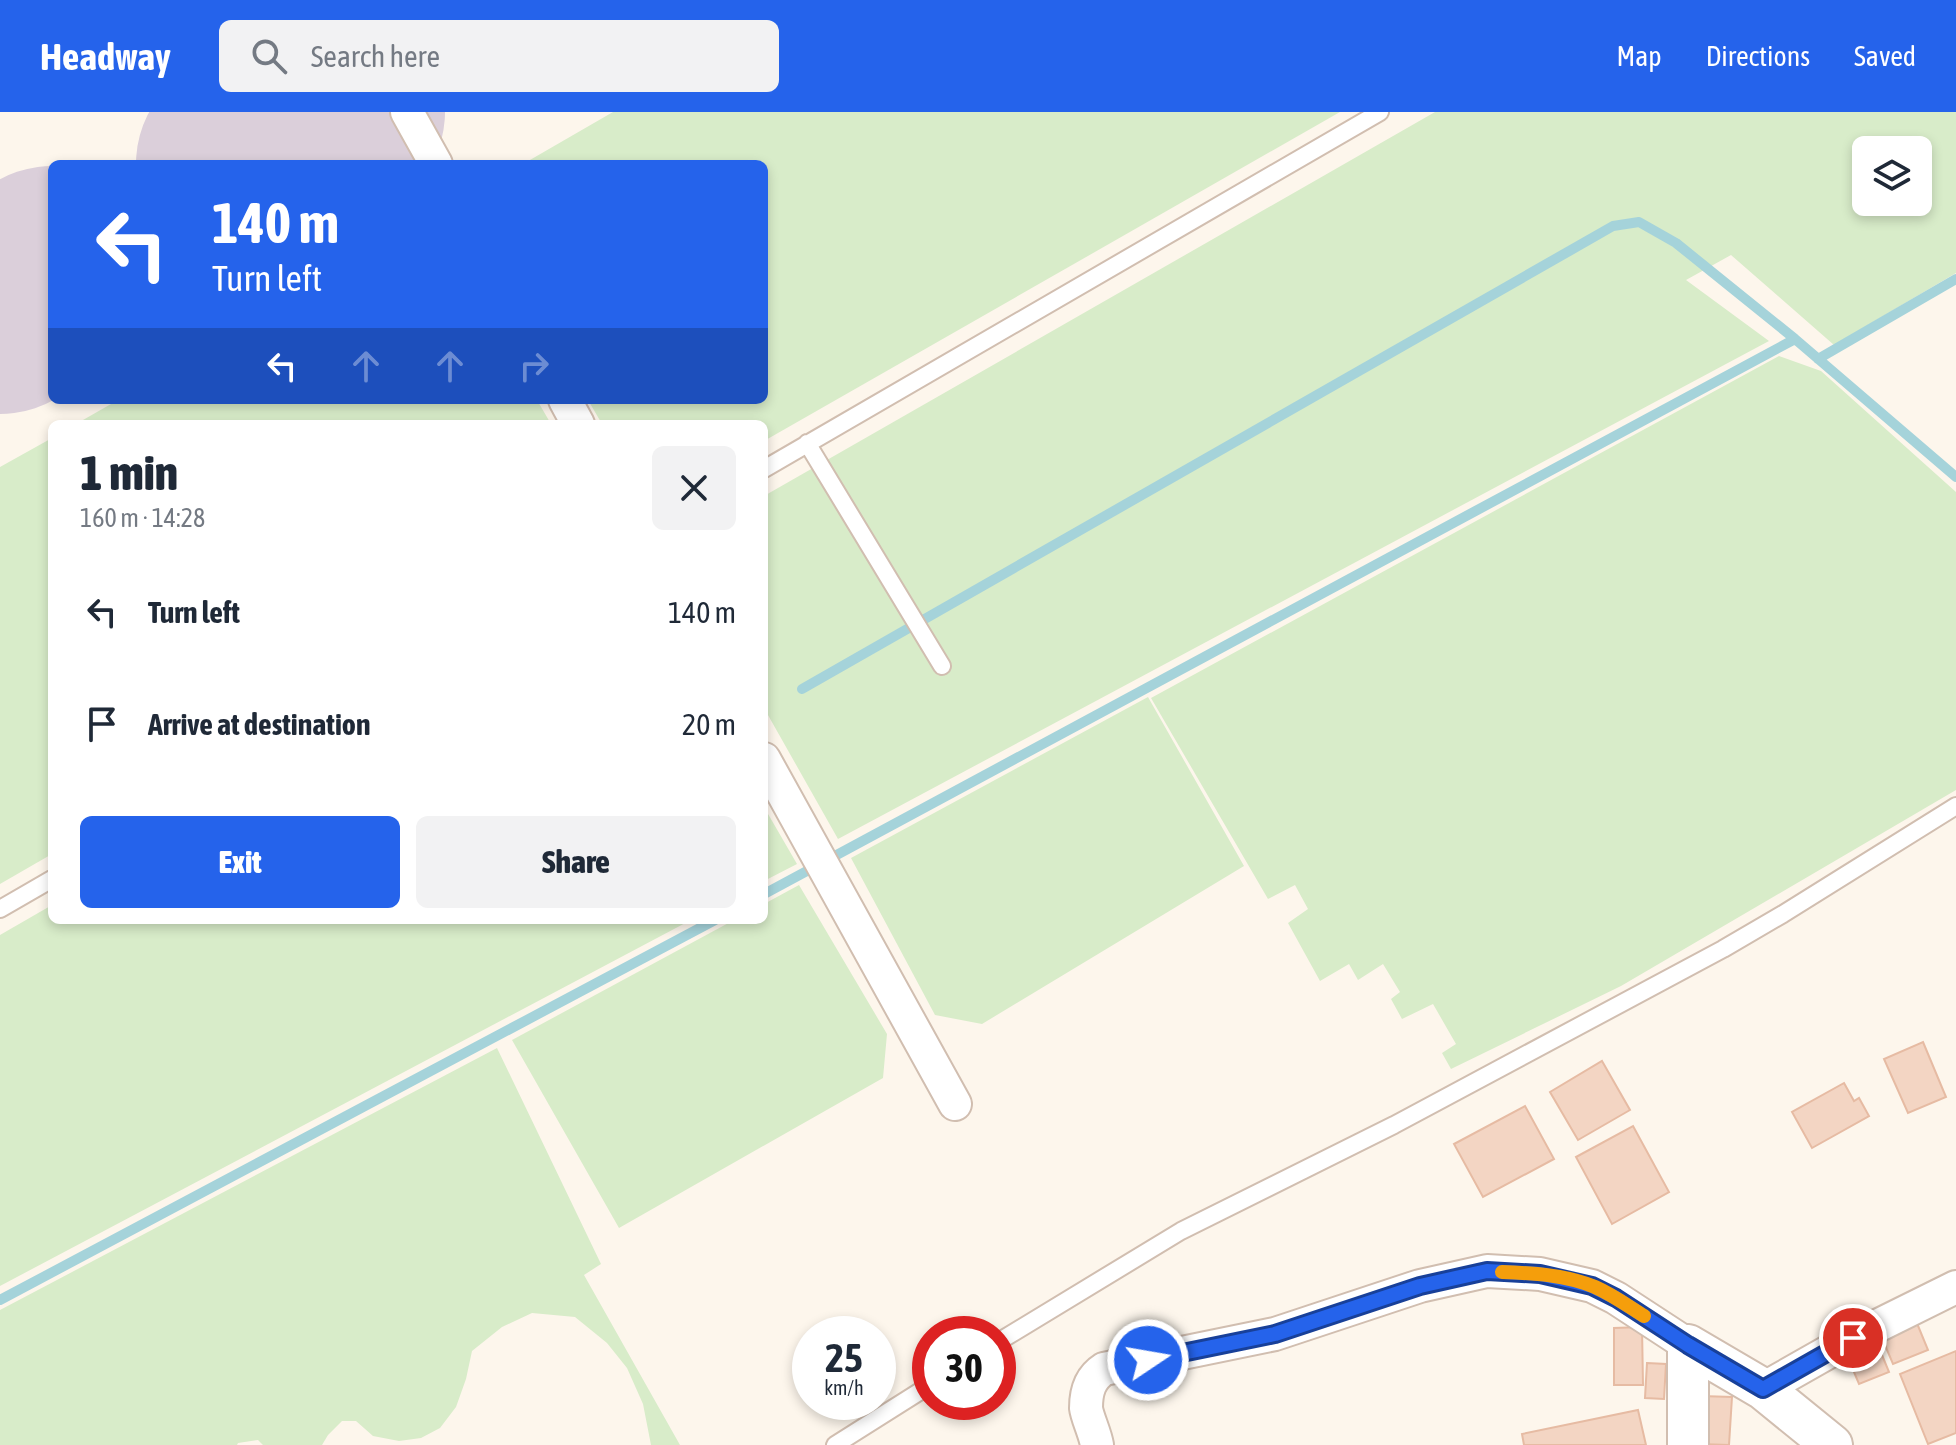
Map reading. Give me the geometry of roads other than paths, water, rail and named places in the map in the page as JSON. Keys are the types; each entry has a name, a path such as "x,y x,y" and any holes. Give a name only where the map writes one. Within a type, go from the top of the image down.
{"street":[{"path":"407,112 434,160"},
{"path":"768,766 955,1104"},
{"path":"1097,1445 1086,1410 1090,1383 1094,1375 1104,1369 1275,1334 1420,1286 1487,1271 1540,1274 1592,1286 1616,1298 1763,1389 1832,1445"},
{"path":"1763,1389 1853,1338 1956,1287"},
{"path":"1688,1345 1688,1445"}],"lane":[{"path":"768,467 1380,112"},
{"path":"807,443 942,666"},
{"path":"1016,1331 1181,1231 1394,1125 1735,942 1956,806"},
{"path":"0,909 48,881"},
{"path":"835,1445 912,1396"}],"waterway":[{"path":"802,689 1613,226 1639,222 1676,243 1795,339 1956,477"},
{"path":"1818,359 1956,279"},
{"path":"768,892 1795,339"},
{"path":"0,1300 707,924"}]}
